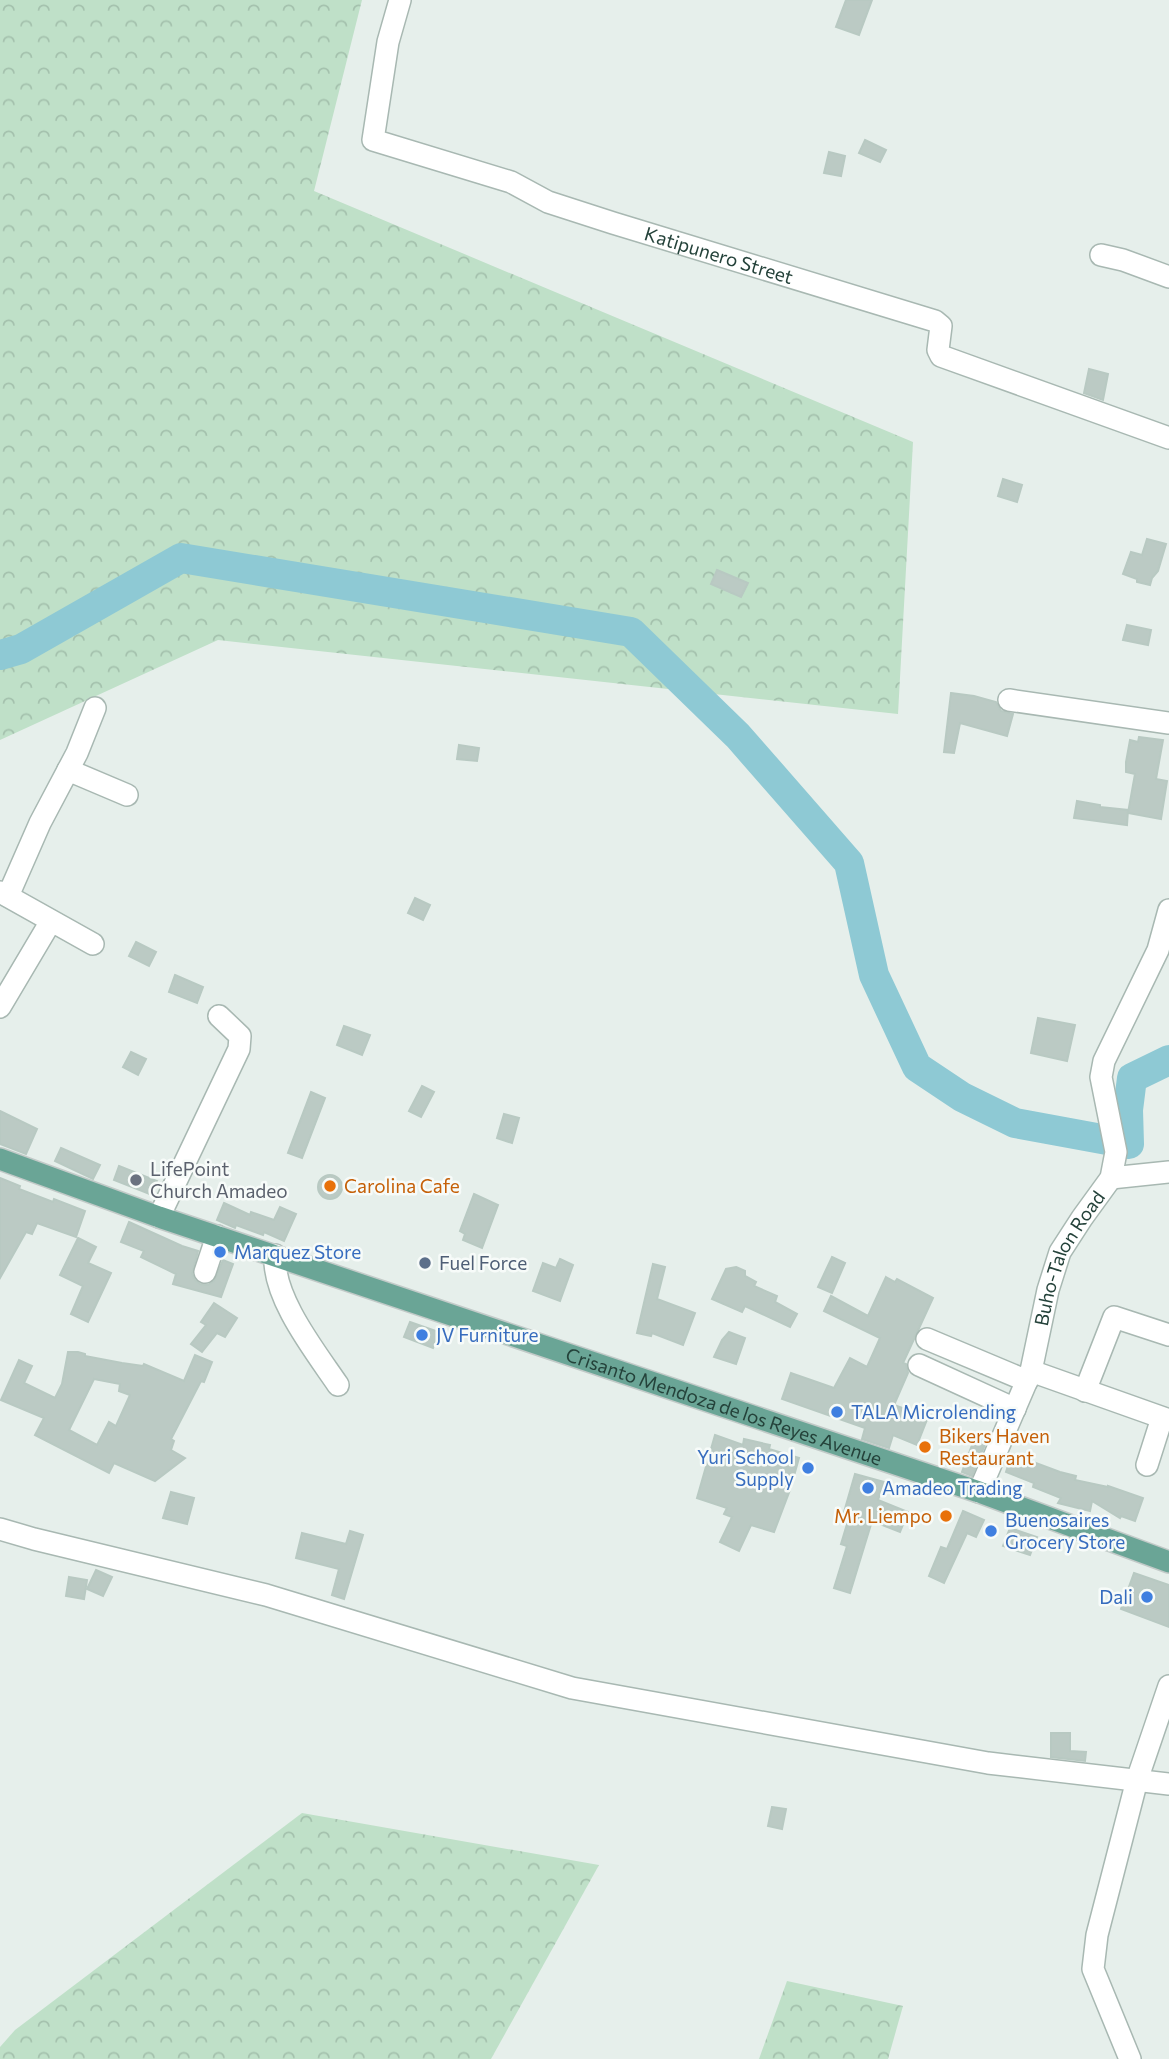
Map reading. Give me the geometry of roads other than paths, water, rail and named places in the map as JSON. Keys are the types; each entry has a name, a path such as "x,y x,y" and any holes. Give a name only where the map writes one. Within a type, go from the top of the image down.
{"main road":[{"name":"Crisanto Mendoza de los Reyes Avenue","path":"0,1159 159,1217 979,1492 1169,1562"}],"street":[{"name":"Katipunero Street","path":"400,0 387,42 373,141 511,182 548,202 613,223 935,321 941,326 938,350 941,356 1169,438"},
{"path":"1101,255 1169,277"},
{"path":"1009,700 1169,723"},
{"path":"93,944 4,894 77,753 95,708"},
{"path":"68,770 127,795"},
{"name":"Buho-Talon Road","path":"979,1492 1029,1376 1048,1290 1060,1252 1111,1178 1116,1152 1101,1077 1104,1061 1158,950 1169,910"},
{"path":"0,1007 51,921"},
{"path":"159,1217 239,1049 240,1036 219,1016"},
{"path":"1111,1178 1169,1172"},
{"path":"205,1272 217,1236"},
{"path":"275,1255 275,1267 292,1316 338,1385"},
{"path":"1085,1391 1114,1317 1169,1335"},
{"path":"927,1339 1029,1376 1085,1391 1166,1419 1147,1465"},
{"path":"919,1365 1015,1409"},
{"path":"0,1529 265,1595 572,1688 988,1763 1169,1784"},
{"path":"1130,2059 1093,1969 1097,1935 1137,1780 1169,1686"}],"waterway":[{"path":"0,655 21,649 181,558 631,632 738,736 849,863 874,975 917,1067 962,1097 1015,1123 1129,1144 1128,1110 1132,1078 1169,1060"}],"place":[{"name":"LifePoint Church Amadeo","path":"136,1180"},
{"name":"Carolina Cafe","path":"330,1186"},
{"name":"Marquez Store","path":"220,1252"},
{"name":"Fuel Force","path":"425,1263"},
{"name":"JV Furniture","path":"422,1335"},
{"name":"TALA Microlending","path":"837,1412"},
{"name":"Bikers Haven Restaurant","path":"925,1447"},
{"name":"Yuri School Supply","path":"808,1468"},
{"name":"Amadeo Trading","path":"868,1488"},
{"name":"Mr. Liempo","path":"946,1516"},
{"name":"Buenosaires Grocery Store","path":"991,1531"},
{"name":"Dali","path":"1147,1597"}]}
